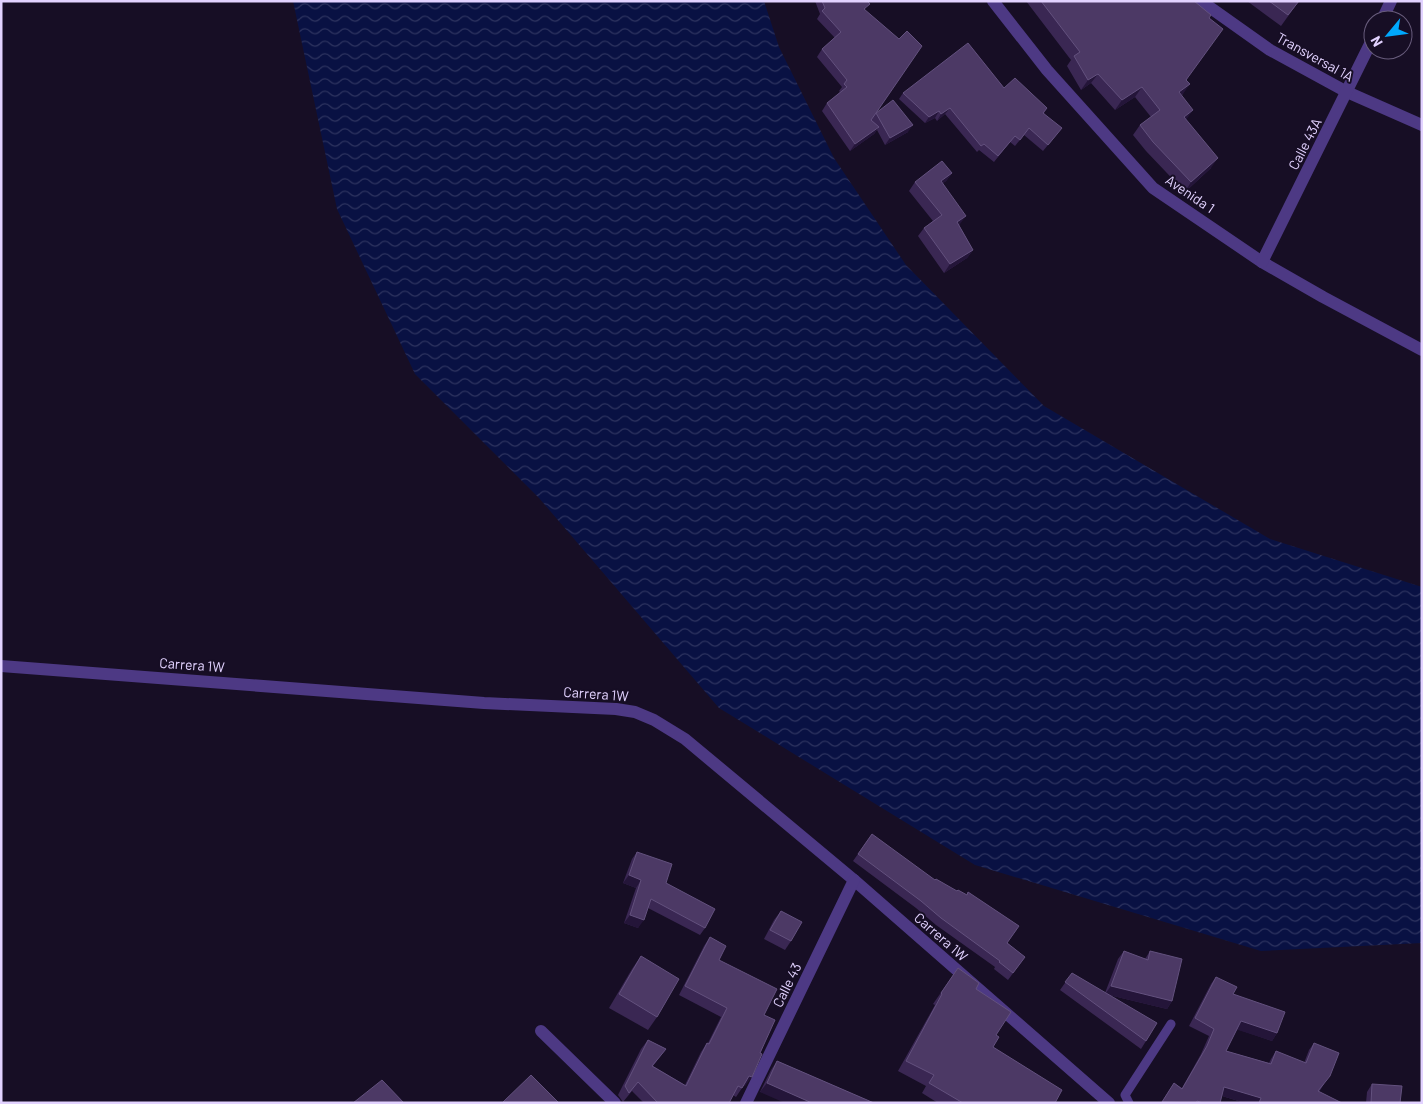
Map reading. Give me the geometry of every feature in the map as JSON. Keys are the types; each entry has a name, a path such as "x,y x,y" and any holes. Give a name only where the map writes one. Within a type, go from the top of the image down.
{"street":[{"name":"Avenida 1","path":"993,1 1047,70 1153,188 1262,262 1422,350"},
{"name":"Transversal 1A","path":"1201,1 1270,50 1347,92 1422,125"},
{"name":"Calle 43A","path":"1262,262 1363,59"},
{"name":"Carrera 1W","path":"1,666 484,703 616,709 635,712 654,720 686,739 854,880 1106,1102"},
{"name":"Calle 43","path":"746,1103 854,880"},
{"path":"541,1031 613,1102"}],"lane":[{"path":"1129,1103 1125,1095 1171,1024"}],"water":[{"path":"293,1 764,1 779,47 834,158 906,265 1044,406 1270,539 1422,587 1422,943 1261,951 975,865 719,708 539,498 415,374 337,209"}],"building":[{"path":"822,1 867,1 870,4 864,9 899,39 907,31 922,46 871,120 879,127 855,144 827,103 847,87 844,84 847,80 822,49 841,32 822,11 825,8"},
{"path":"1041,1 1194,1 1211,15 1209,18 1223,29 1186,80 1190,84 1179,92 1193,110 1184,117 1218,158 1191,182 1153,142 1140,125 1160,110 1142,87 1122,100 1098,74 1088,80 1074,56 1080,52"},
{"path":"1269,1 1299,1 1288,15"},
{"path":"968,43 1004,88 1015,78 1047,108 1043,113 1062,128 1048,145 1029,128 1020,140 1015,136 998,156 984,144 981,146 950,108 941,114 939,111 929,117 903,93"},
{"path":"893,100 913,125 890,138 876,113"},
{"path":"942,161 952,173 941,181 966,216 957,222 973,250 950,264 924,228 942,215 915,182"},
{"path":"872,834 935,880 967,895 968,892 1019,926 1007,943 1025,957 1013,973 1000,961 858,854"},
{"path":"637,852 672,864 666,883 715,909 705,928 651,899 644,920 630,915 641,880 629,875"},
{"path":"781,911 802,922 791,941 770,930"},
{"path":"710,937 726,946 719,960 777,989 764,1015 775,1020 760,1053 762,1054 752,1077 749,1076 742,1088 738,1086 729,1103 658,1103 638,1082 629,1093 625,1086 648,1040 666,1049 652,1066 686,1086 707,1043 709,1044 727,1008 685,986"},
{"path":"1124,951 1148,960 1150,951 1182,959 1172,1001 1111,986"},
{"path":"641,956 679,979 657,1017 619,994"},
{"path":"958,968 979,983 976,989 1011,1012 996,1035 999,1037 993,1047 1062,1090 1055,1103 963,1103 929,1083 934,1075 906,1061 941,993"},
{"path":"1072,973 1157,1023 1146,1041 1065,982"},
{"path":"1216,977 1237,987 1233,994 1285,1012 1277,1033 1241,1021 1226,1051 1271,1064 1276,1051 1306,1063 1314,1043 1339,1053 1330,1076 1318,1091 1342,1103 1259,1103 1261,1098 1224,1087 1220,1103 1197,1101 1196,1103 1162,1102 1174,1083 1182,1089 1207,1046 1214,1029 1195,1018"},
{"path":"777,1061 874,1103 812,1103 767,1083"},
{"path":"531,1075 559,1103 502,1103"},
{"path":"382,1080 404,1103 353,1103"},
{"path":"1372,1084 1402,1086 1400,1103 1371,1103"}]}
